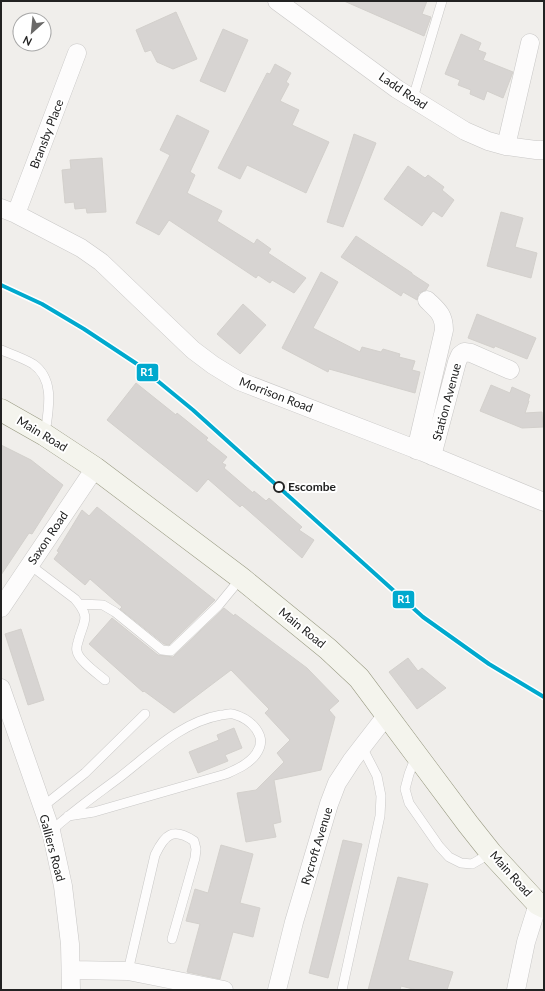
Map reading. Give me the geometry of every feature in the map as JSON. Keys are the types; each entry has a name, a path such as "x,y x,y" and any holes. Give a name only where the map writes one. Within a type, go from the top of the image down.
{"main road":[{"name":"Main Road","path":"1,410 45,435 95,468 241,578 328,649 359,678 386,716 491,853 541,906"}],"street":[{"name":"Ladd Road","path":"276,1 397,88 465,131 488,141 506,146 544,150"},
{"path":"506,146 530,43"},
{"name":"Bransby Place","path":"9,211 77,53"},
{"name":"Morrison Road","path":"9,211 81,248 101,262 165,325 193,350 213,365 239,381 424,453 544,502"},
{"path":"424,453 444,330 444,322 441,315 427,300"},
{"name":"Station Avenue","path":"424,453 460,355 464,352 471,353 510,370"},
{"name":"Saxon Road","path":"1,608 95,468"},
{"name":"Galliers Road","path":"1,688 51,831 63,886 70,944 71,990"},
{"name":"Rycroft Avenue","path":"277,990 294,922 329,804 337,783 386,716"},
{"path":"516,990 517,979 526,942 541,906"},
{"path":"71,970 128,971 224,990"}],"lane":[{"path":"413,98 442,1"},
{"path":"1,350 32,364 42,372 47,382 49,394 45,435"},
{"path":"30,565 80,604 85,613 86,620 78,640 76,651 80,658 105,680"},
{"path":"80,604 103,605 116,612 166,652 170,651 218,606 241,578"},
{"path":"42,808 85,773 145,714"},
{"path":"51,831 68,816 170,738 202,720 232,714 246,720 256,728 261,736 260,745 256,754 246,764 226,774 94,812 68,816"},
{"path":"342,990 380,816 381,796 377,776 362,748"},
{"path":"417,755 409,774 405,789 409,803 439,846 449,857 461,863 472,864 491,853"},
{"path":"128,971 155,855 161,841 168,836 177,833 194,841 196,849 195,858 172,940"}],"building":[{"path":"344,1 427,1 422,14 431,17 424,36"},
{"path":"176,12 197,59 173,69 157,62 151,50 145,52 136,30"},
{"path":"223,29 248,40 225,92 200,81"},
{"path":"461,34 481,43 478,50 486,53 483,60 513,72 503,98 487,91 484,100 470,94 471,90 458,85 460,80 445,74"},
{"path":"275,64 291,73 286,82 289,84 280,101 299,110 292,125 329,142 306,193 247,165 240,179 218,168 267,73 270,74"},
{"path":"177,115 209,131 190,172 195,175 187,193 222,211 217,221 254,244 257,239 271,249 268,253 306,278 294,293 272,280 270,283 258,275 256,278 169,220 159,235 136,223 170,155 160,150"},
{"path":"354,134 376,143 343,227 327,222"},
{"path":"102,158 106,212 87,213 86,208 75,209 74,202 65,203 62,170 71,169 70,160"},
{"path":"408,166 425,178 428,175 444,187 442,190 454,200 442,217 433,211 422,226 384,199"},
{"path":"501,212 523,218 515,247 537,253 531,278 487,266"},
{"path":"356,236 429,285 426,290 419,293 417,300 403,292 401,296 341,257"},
{"path":"321,272 338,282 313,328 360,352 362,347 381,352 383,349 400,354 399,357 415,361 412,370 420,372 415,393 329,369 328,372 282,348"},
{"path":"243,304 266,325 240,354 217,334"},
{"path":"477,314 536,338 527,359 495,346 494,348 468,338"},
{"path":"136,383 208,438 206,440 227,457 222,463 226,465 224,468 253,493 254,491 266,501 269,498 302,527 299,530 314,540 302,558 242,505 240,507 208,479 197,492 107,420"},
{"path":"491,385 510,393 512,387 530,395 525,413 542,412 543,427 522,428 480,411"},
{"path":"1,445 31,460 63,485 32,534 29,533 1,575"},
{"path":"97,507 215,600 169,645 164,644 120,609 122,607 90,579 85,585 54,559 59,552 57,551 82,510 89,516"},
{"path":"224,608 234,616 235,614 307,668 339,701 329,710 335,717 321,770 274,780 281,822 273,824 276,837 246,842 237,793 256,790 284,762 277,753 290,740 265,713 269,709 231,670 174,713 144,691 143,692 89,644 112,618 158,655 173,657"},
{"path":"21,629 44,700 28,705 5,634"},
{"path":"408,658 418,671 422,668 446,688 417,709 389,672"},
{"path":"234,728 242,748 225,755 228,761 198,773 189,752 219,740 217,735"},
{"path":"343,840 362,844 328,978 309,973"},
{"path":"221,845 253,854 240,903 260,908 253,937 233,932 220,979 187,972 200,924 186,921 195,889 208,893"},
{"path":"398,877 428,884 408,960 453,972 447,990 417,990 401,986 400,990 368,990"}],"transit line":[{"name":"R1","path":"1,285 42,304 84,329 137,364 193,410 423,617 489,664 544,697"}],"place":[{"name":"Escombe","path":"279,487"}]}
